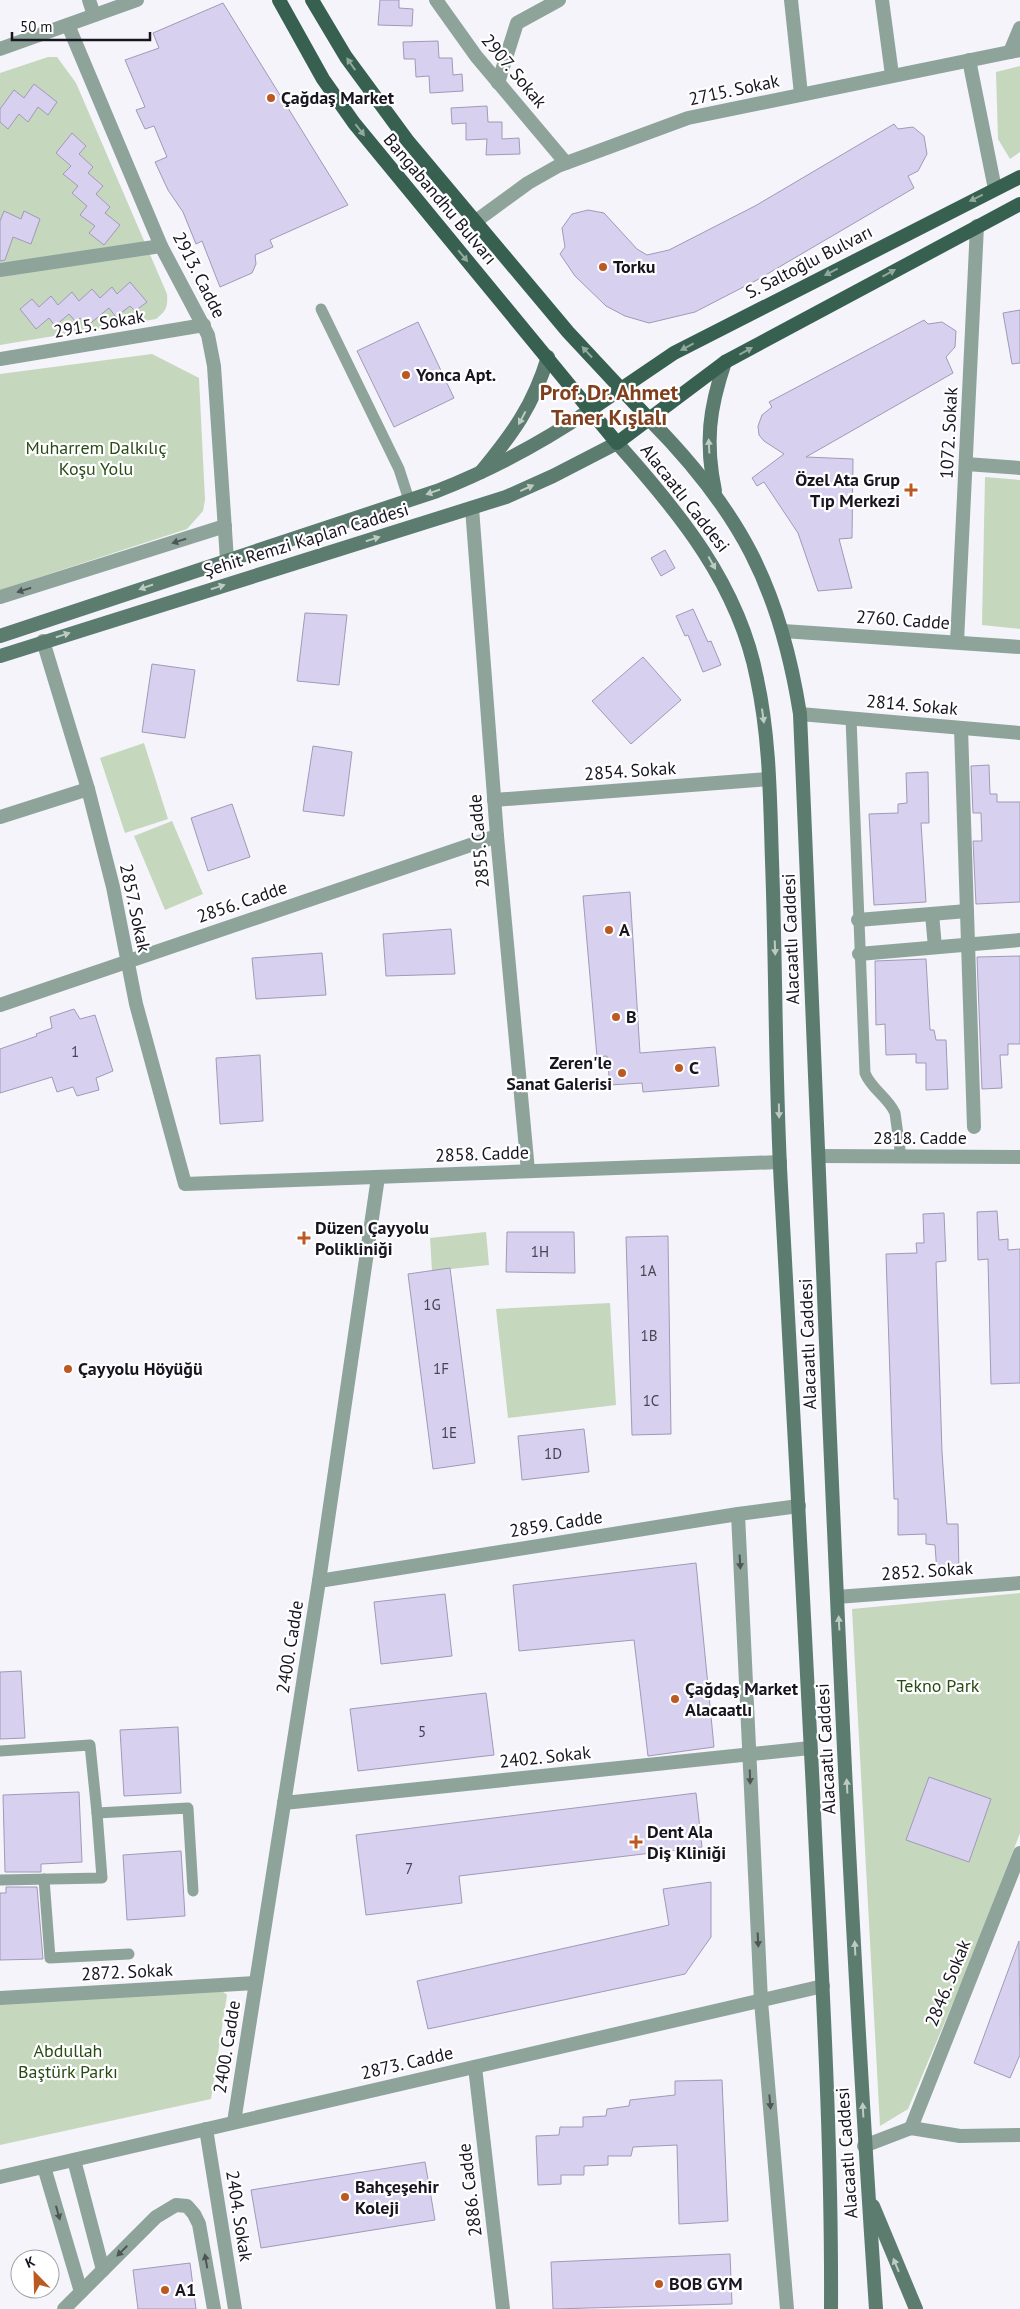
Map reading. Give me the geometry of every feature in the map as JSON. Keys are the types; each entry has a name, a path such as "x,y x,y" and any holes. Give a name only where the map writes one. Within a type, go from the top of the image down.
{"main road":[{"name":"Bangabandhu Bulvarı","path":"279,0 337,100 372,146 617,443"},
{"name":"Bangabandhu Bulvarı","path":"312,0 346,57 376,100 568,332 650,420"},
{"name":"S. Saltoğlu Bulvarı","path":"590,410 620,388 691,344 1020,177"},
{"path":"617,443 725,362 1020,204"},
{"path":"479,475 509,438 522,418 537,388 548,357"},
{"path":"716,494 708,433 712,405 725,362"},
{"name":"Şehit Remzi Kaplan Caddesi","path":"0,636 479,475 532,448 590,410"},
{"name":"Alacaatlı Caddesi","path":"650,420 687,458 716,494 740,530 759,566 783,631 800,714 864,2146 876,2309"},
{"name":"Şehit Remzi Kaplan Caddesi","path":"0,656 472,508 537,484 617,443"},
{"name":"Alacaatlı Caddesi","path":"617,443 671,505 699,543 731,600 757,676 768,751 780,1162 823,1986 832,2230 831,2309"},
{"path":"868,2194 897,2269 916,2309"}],"street":[{"path":"89,0 94,15"},
{"path":"0,49 137,0"},
{"name":"2907. Sokak","path":"436,0 498,83 566,163"},
{"path":"498,83 517,23 559,0"},
{"path":"791,0 801,94"},
{"path":"882,0 892,75"},
{"name":"2913. Cadde","path":"68,24 161,246 204,326 214,366 227,560"},
{"path":"1015,51 1020,28"},
{"name":"2715. Sokak","path":"476,221 538,177 566,163 688,118 1015,51"},
{"path":"969,60 995,189"},
{"name":"1072. Sokak","path":"957,642 977,226"},
{"path":"0,270 161,246"},
{"name":"2915. Sokak","path":"0,359 204,326"},
{"path":"966,464 1020,468"},
{"name":"2855. Cadde","path":"472,508 497,836 528,1171"},
{"path":"0,597 225,526"},
{"name":"2760. Cadde","path":"783,631 1020,647"},
{"name":"2857. Sokak","path":"43,641 88,789 114,895 142,1028 184,1184"},
{"name":"2814. Sokak","path":"800,714 1020,733"},
{"path":"961,728 974,1127"},
{"name":"2854. Sokak","path":"494,800 769,779"},
{"path":"0,817 88,789"},
{"name":"2856. Cadde","path":"0,1005 127,960 497,836"},
{"path":"858,920 967,911"},
{"path":"932,914 935,948"},
{"path":"859,954 1020,940"},
{"name":"2818. Cadde","path":"819,1156 1020,1157"},
{"name":"2858. Cadde","path":"184,1184 780,1162"},
{"name":"2400. Cadde","path":"234,2122 319,1581 378,1177"},
{"name":"2859. Cadde","path":"319,1581 738,1514 799,1506"},
{"path":"738,1514 761,2000 787,2309"},
{"name":"2852. Sokak","path":"838,1597 1020,1583"},
{"name":"2402. Sokak","path":"284,1803 810,1748"},
{"name":"2846. Sokak","path":"911,2128 1020,1853"},
{"name":"2872. Sokak","path":"0,1998 255,1983"},
{"name":"2873. Cadde","path":"0,2177 823,1986"},
{"name":"2886. Cadde","path":"475,2067 503,2309"},
{"path":"864,2146 911,2128 960,2136 1020,2135"},
{"name":"2404. Sokak","path":"206,2129 235,2309"},
{"path":"74,2160 103,2270"},
{"path":"44,2166 81,2292"},
{"path":"64,2309 156,2216 176,2205 187,2206 194,2214 202,2234 214,2309"}],"lane":[{"path":"321,309 399,469 409,500"},
{"path":"851,718 865,1073 870,1084 892,1106 895,1113 901,1157"},
{"path":"0,1751 90,1745 102,1878 0,1880"},
{"path":"97,1813 188,1808 193,1891"},
{"path":"44,1879 50,1958 129,1954"}],"green space":[{"path":"48,57 57,57 76,83 167,294 167,306 156,319 0,345 0,73"},
{"path":"1020,66 1020,152 1010,159 998,139 996,72"},
{"name":"Muharrem Dalkılıç Koşu Yolu","path":"152,354 199,378 205,500 203,511 187,529 0,590 0,374"},
{"path":"985,477 1020,480 1020,629 982,625"},
{"path":"144,743 168,819 125,833 100,758"},
{"path":"172,821 203,894 165,910 134,836"},
{"path":"486,1232 489,1265 432,1271 430,1238"},
{"path":"610,1303 616,1405 508,1418 496,1309"},
{"name":"Tekno Park","path":"1020,1593 1020,1833 969,1965 908,2109 880,2126 852,1609"},
{"name":"Abdullah Baştürk Parkı","path":"214,1984 227,1995 211,2099 0,2145 0,2000"}],"building":[{"path":"380,0 399,0 399,8 413,9 412,26 378,25"},
{"path":"223,3 348,205 270,240 273,247 255,255 256,264 252,273 220,287 202,241 196,244 183,212 168,190 155,162 167,157 154,126 145,129 136,110 145,107 125,60 159,48 153,33"},
{"path":"438,41 439,58 452,58 453,75 462,74 463,91 430,93 429,76 416,77 415,59 404,59 403,42"},
{"path":"34,84 57,102 48,115 38,107 28,122 19,114 8,129 0,122 0,109 14,90 24,98"},
{"path":"487,106 488,122 502,122 502,139 519,138 520,154 486,155 487,139 466,140 466,123 452,124 451,108"},
{"path":"894,124 898,129 913,127 924,136 927,154 918,171 908,176 914,188 757,280 695,312 649,323 625,316 606,306 575,276 560,254 565,247 562,228 572,214 588,210 604,213 637,249 647,255 669,250 755,206"},
{"path":"72,133 86,146 79,154 93,167 88,173 103,186 96,194 110,207 105,213 120,225 104,245 89,233 95,226 80,215 87,206 72,193 78,186 63,174 71,166 56,153"},
{"path":"4,211 21,219 24,211 40,219 31,244 13,237 5,260 0,261 0,221"},
{"path":"130,282 147,302 135,311 130,306 116,317 109,308 87,326 80,318 76,322 69,314 55,326 49,318 36,329 20,309 32,299 39,307 51,296 58,305 72,292 79,301 92,289 100,298 112,287 117,294"},
{"path":"1020,310 1020,363 1012,364 1003,313"},
{"path":"924,320 928,324 942,322 956,331 955,347 946,357 953,373 806,457 853,459 852,538 839,539 852,588 818,591 798,533 764,482 757,486 752,478 784,454 764,441 759,435 758,426 762,415 772,407 769,402"},
{"name":"Yonca Apt.","path":"418,322 454,398 394,427 357,351"},
{"path":"665,550 675,568 661,576 651,558"},
{"path":"693,609 708,642 711,641 721,665 703,672 688,635 685,636 676,616"},
{"path":"305,613 347,615 339,685 297,681"},
{"path":"643,657 681,700 631,744 592,701"},
{"path":"152,664 195,670 185,738 142,732"},
{"path":"313,746 352,752 344,816 303,811"},
{"path":"989,765 990,794 997,794 997,802 1020,802 1020,902 976,904 973,841 982,841 981,813 973,813 971,766"},
{"path":"928,772 929,823 921,823 926,902 874,905 869,814 898,813 898,804 907,803 906,773"},
{"path":"232,804 250,857 208,871 191,818"},
{"path":"630,892 640,1053 715,1047 719,1086 643,1092 642,1083 610,1085 607,1056 597,1057 583,896"},
{"path":"451,929 455,974 386,976 383,934"},
{"path":"322,953 326,995 256,999 252,958"},
{"path":"1020,956 1020,1044 1008,1044 1008,1055 1000,1055 1002,1088 982,1089 977,957"},
{"path":"926,959 930,1030 934,1030 936,1040 946,1040 948,1089 926,1090 926,1063 916,1063 916,1054 886,1055 885,1024 876,1025 875,961"},
{"path":"74,1009 80,1019 95,1015 113,1071 96,1078 99,1090 77,1096 73,1087 57,1092 52,1077 0,1093 0,1049 37,1036 36,1034 52,1028 50,1017"},
{"path":"260,1055 263,1121 220,1124 216,1058"},
{"path":"997,1211 999,1240 1008,1239 1008,1250 1020,1249 1020,1383 991,1384 988,1259 978,1260 977,1212"},
{"path":"944,1213 946,1261 936,1262 942,1452 947,1524 958,1524 959,1572 937,1573 935,1545 926,1544 926,1534 898,1535 898,1499 894,1499 886,1254 917,1253 916,1243 924,1243 923,1214"},
{"path":"507,1232 574,1232 575,1273 506,1272"},
{"path":"668,1236 671,1434 632,1435 626,1237"},
{"path":"450,1268 475,1463 433,1469 408,1274"},
{"path":"584,1429 589,1472 522,1480 518,1436"},
{"name":"Çağdaş Market Alacaatlı","path":"696,1563 714,1747 648,1756 634,1640 519,1651 513,1585"},
{"path":"445,1594 452,1656 381,1664 374,1602"},
{"path":"21,1671 25,1738 0,1739 0,1672"},
{"path":"486,1693 494,1755 358,1771 350,1709"},
{"path":"178,1727 181,1793 124,1796 120,1730"},
{"path":"929,1777 991,1799 969,1862 906,1840"},
{"path":"79,1792 82,1862 41,1864 41,1872 5,1872 3,1795"},
{"path":"696,1793 702,1847 459,1876 462,1903 366,1915 356,1835"},
{"path":"181,1851 185,1916 127,1920 123,1855"},
{"path":"711,1882 711,1937 685,1974 428,2029 417,1981 669,1925 663,1889"},
{"path":"6,1887 37,1887 43,1959 0,1960 0,1893 6,1893"},
{"path":"1019,1941 1020,2055 1010,2078 974,2063"},
{"path":"722,2080 728,2221 679,2224 677,2145 633,2147 631,2156 608,2156 608,2165 584,2166 584,2175 561,2175 561,2184 538,2185 536,2136 559,2135 560,2127 583,2127 583,2117 606,2116 607,2109 629,2106 630,2100 675,2095 675,2081"},
{"path":"425,2162 435,2220 261,2248 251,2190"},
{"path":"730,2254 732,2304 553,2309 551,2262"},
{"name":"A1","path":"190,2263 196,2309 138,2309 133,2270"}],"place":[{"name":"Çağdaş Market","path":"271,98"},
{"name":"Torku","path":"603,267"},
{"name":"Yonca Apt.","path":"406,375"},
{"name":"Özel Ata Grup Tıp Merkezi","path":"911,490"},
{"name":"A","path":"609,930"},
{"name":"B","path":"616,1017"},
{"name":"C","path":"679,1068"},
{"name":"Zeren'le Sanat Galerisi","path":"622,1073"},
{"name":"Düzen Çayyolu Polikliniği","path":"304,1238"},
{"name":"Çayyolu Höyüğü","path":"68,1369"},
{"name":"Çağdaş Market Alacaatlı","path":"675,1699"},
{"name":"Dent Ala Diş Kliniği","path":"636,1842"},
{"name":"Bahçeşehir Koleji","path":"345,2197"},
{"name":"BOB GYM","path":"659,2284"},
{"name":"A1","path":"165,2290"}],"district":[{"name":"Prof. Dr. Ahmet Taner Kışlalı","path":"609,405"}]}
